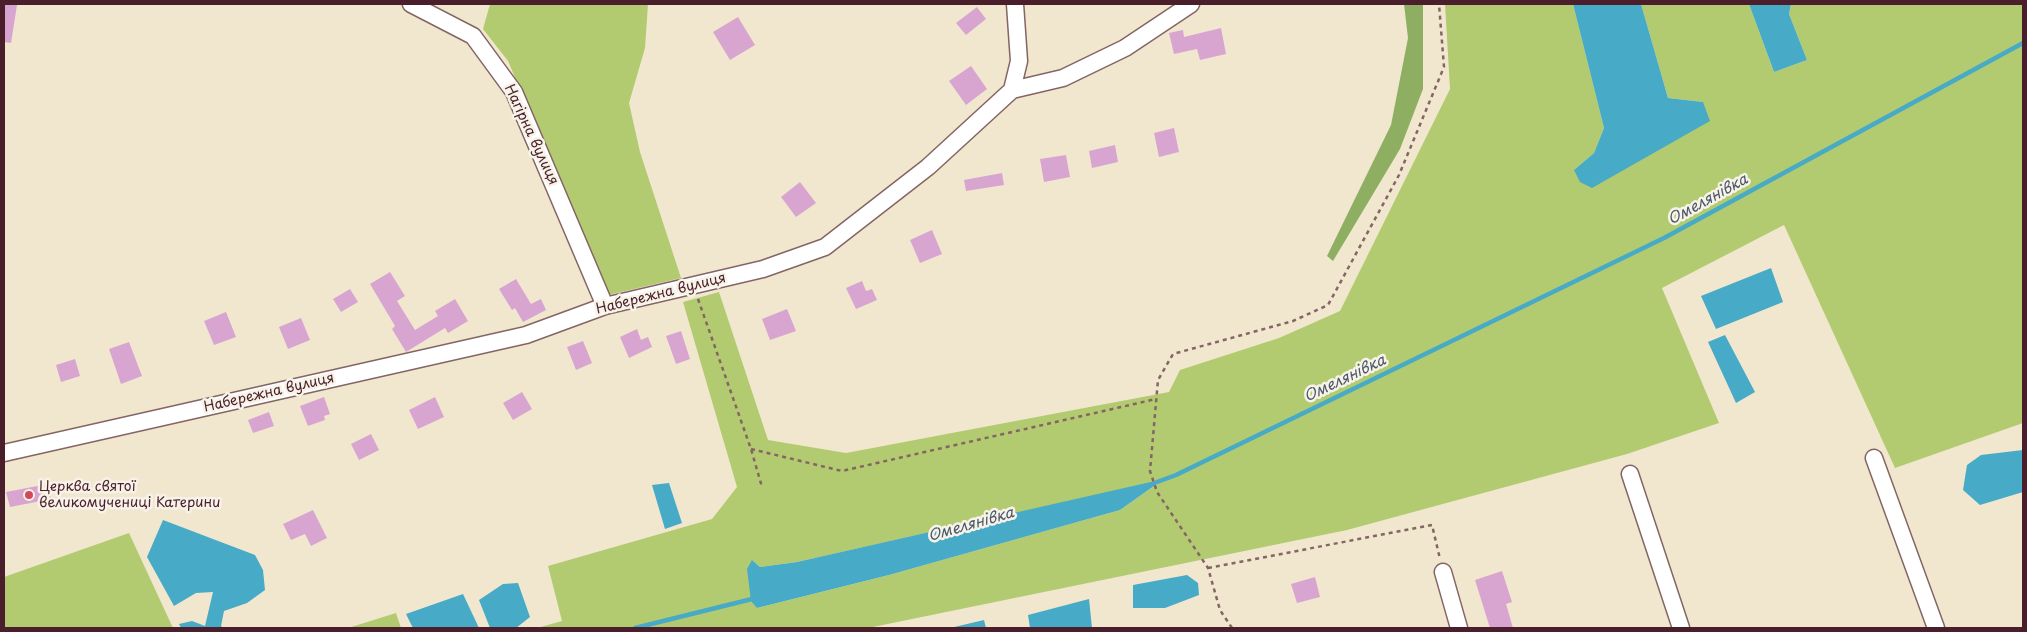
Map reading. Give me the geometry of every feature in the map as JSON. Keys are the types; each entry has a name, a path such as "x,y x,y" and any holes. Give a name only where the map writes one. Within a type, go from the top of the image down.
{"street":[{"name":"Нагірна вулиця","path":"411,4 473,36 514,92 605,306"},
{"path":"1012,90 1019,61 1015,4"},
{"name":"Набережна вулиця","path":"4,453 526,335 605,306 763,269 825,247 928,167 1012,90 1062,78 1125,48 1191,4"},
{"path":"1874,458 1936,628"},
{"path":"1630,474 1681,628"},
{"path":"1443,572 1459,628"}],"path":[{"path":"1232,628 1220,610 1208,568 1157,492 1150,471 1158,380 1173,354 1293,321 1328,305 1399,175 1444,67 1439,4"},
{"path":"694,286 751,449 762,487"},
{"path":"751,449 842,471 1156,399"},
{"path":"1208,568 1432,524 1443,572"}],"green space":[{"path":"490,4 648,4 645,48 629,103 640,152 681,278 608,295 508,61 483,29"},
{"path":"1404,4 1423,4 1423,89 1400,149 1333,261 1327,256 1391,125 1408,38"},
{"path":"1445,4 1573,4 1604,128 1594,153 1574,170 1703,102 1668,98 1641,4 1749,4 1774,72 1807,60 1789,14 1791,4 2023,4 2023,423 1895,468 1784,225 1662,288 1719,423 1627,454 1347,530 868,628 537,628 562,621 548,566 712,519 737,487 683,302 719,292 768,440 846,453 1169,392 1180,370 1279,338 1340,311 1450,89","holes":["1163,480 1120,510 889,575 757,608 752,560 760,567 797,562"]},
{"path":"129,533 173,628 4,628 4,577"},
{"path":"396,613 401,628 348,628"}],"water":[{"path":"1573,4 1641,4 1668,98 1703,102 1710,121 1592,188 1580,182 1574,170 1594,153 1604,128"},
{"path":"1749,4 1791,4 1789,14 1807,60 1774,72"},
{"path":"1771,268 1783,302 1716,329 1701,296"},
{"path":"1725,335 1755,392 1736,403 1708,342"},
{"path":"2023,450 2023,492 1980,505 1963,490 1967,465 1981,455"},
{"path":"1164,479 1120,510 889,575 757,608 751,601 747,569 752,560 760,567 797,562"},
{"path":"669,483 682,523 665,529 652,485"},
{"path":"163,520 255,555 263,570 265,590 247,603 224,611 221,626 223,628 181,628 179,624 192,621 205,626 213,592 196,593 174,606 147,557"},
{"path":"1187,575 1198,583 1199,595 1165,608 1133,608 1133,585"},
{"path":"518,583 530,617 516,628 490,628 479,600 503,584"},
{"path":"463,594 479,628 413,628 406,614"},
{"path":"1089,599 1092,628 1030,628 1028,615"},
{"path":"984,620 986,628 950,628"}],"building":[{"path":"4,4 17,5 11,43 4,42"},
{"path":"977,7 986,19 966,35 956,23"},
{"path":"738,17 755,45 730,60 713,32"},
{"path":"1221,28 1226,54 1200,60 1197,49 1174,54 1169,33 1183,30 1184,37"},
{"path":"971,66 987,89 966,105 949,81"},
{"path":"1174,128 1179,152 1159,157 1154,133"},
{"path":"1115,145 1118,162 1092,168 1089,151"},
{"path":"1066,155 1070,177 1044,182 1040,159"},
{"path":"1002,173 1004,185 966,191 964,180"},
{"path":"800,182 816,203 796,217 781,197"},
{"path":"932,230 942,254 920,263 910,240"},
{"path":"390,272 405,296 397,301 415,330 438,316 435,311 455,299 468,321 448,333 445,328 406,352 392,329 395,326 370,284"},
{"path":"516,279 531,304 541,299 546,310 523,322 515,308 512,310 499,289"},
{"path":"862,281 866,291 872,289 877,300 856,309 846,288"},
{"path":"350,289 358,302 341,312 333,299"},
{"path":"787,309 796,331 770,340 762,319"},
{"path":"226,312 236,337 214,345 204,321"},
{"path":"301,318 310,340 288,349 279,327"},
{"path":"637,329 641,340 648,337 652,347 629,358 620,337"},
{"path":"681,331 690,359 676,364 666,336"},
{"path":"583,341 592,363 576,370 567,347"},
{"path":"129,342 142,376 121,384 109,349"},
{"path":"75,359 80,376 61,382 56,365"},
{"path":"522,392 532,409 513,420 503,403"},
{"path":"324,397 330,414 324,416 325,420 308,426 300,406"},
{"path":"435,397 444,417 418,429 409,410"},
{"path":"269,412 274,426 253,433 248,420"},
{"path":"371,434 379,450 359,460 351,444"},
{"name":"Церква святої великомучениці Катерини","path":"48,484 51,499 10,507 6,492"},
{"path":"313,510 327,538 311,546 305,534 291,540 283,524"},
{"path":"1502,571 1512,602 1506,604 1513,628 1490,628 1475,580"},
{"path":"1315,577 1320,597 1297,603 1291,584"}],"waterway":[{"name":"Омелянівка","path":"1157,482 1176,475 1664,238 2023,43"},
{"name":"Омелянівка","path":"635,628 756,598"}],"place":[{"name":"Церква святої великомучениці Катерини","path":"29,495"}]}
